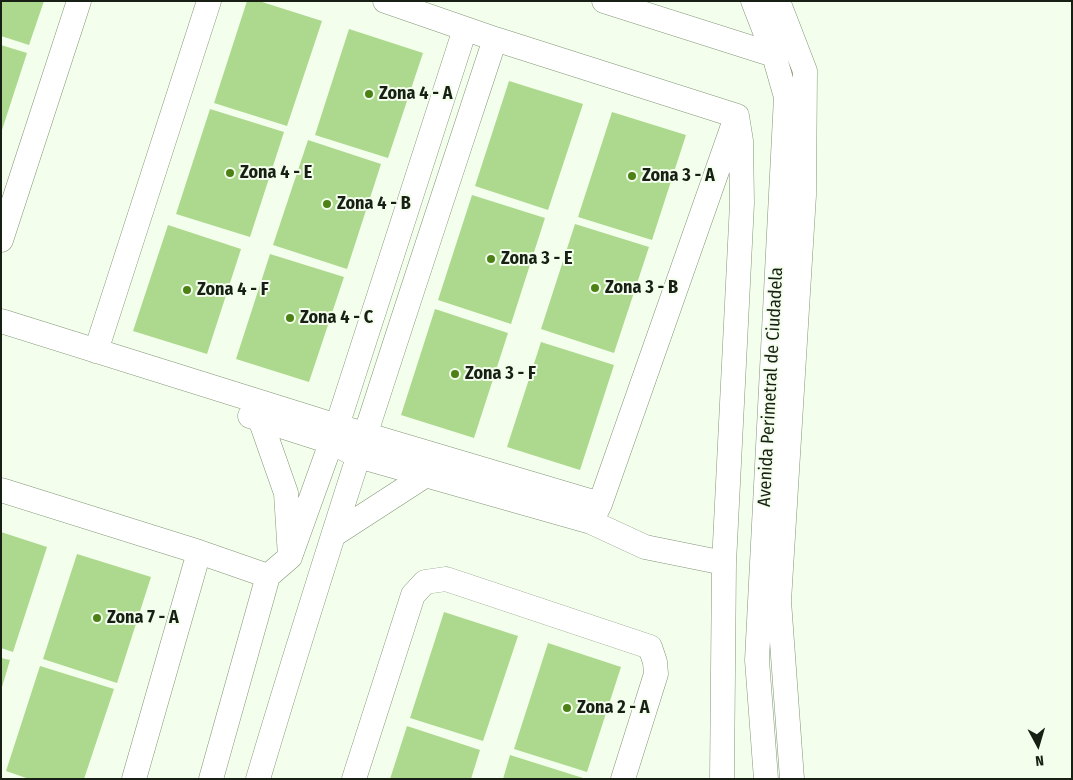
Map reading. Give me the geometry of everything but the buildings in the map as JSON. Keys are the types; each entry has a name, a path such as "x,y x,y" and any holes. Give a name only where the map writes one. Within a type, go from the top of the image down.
{"street":[{"path":"1,240 79,1"},
{"path":"96,350 208,1"},
{"path":"385,1 495,39 737,116"},
{"path":"604,1 774,55"},
{"name":"Avenida Perimetral de Ciudadela","path":"753,1 774,55 786,97 757,660 766,779"},
{"name":"Avenida Perimetral de Ciudadela","path":"778,1 805,72 804,194 779,601 792,779"},
{"path":"211,779 268,576 290,557 334,434 465,29"},
{"path":"258,779 307,615 335,534 361,445 495,39"},
{"path":"596,513 737,116"},
{"path":"722,779 724,563 742,203 741,141 737,116"},
{"path":"1,321 96,350 334,434 426,476 596,513"},
{"path":"1,338 260,419 334,434"},
{"path":"260,419 286,493 290,557"},
{"path":"361,445 596,513 645,548 724,563"},
{"path":"335,534 426,476"},
{"path":"1,490 199,552 268,576"},
{"path":"134,779 199,552"},
{"path":"354,779 413,595 425,582 446,579 650,648 656,662 656,674 623,779"}],"place":[{"name":"Zona 4 - A","path":"369,94"},
{"name":"Zona 4 - E","path":"230,173"},
{"name":"Zona 3 - A","path":"632,176"},
{"name":"Zona 4 - B","path":"327,204"},
{"name":"Zona 3 - E","path":"491,259"},
{"name":"Zona 3 - B","path":"595,288"},
{"name":"Zona 4 - F","path":"187,290"},
{"name":"Zona 4 - C","path":"290,318"},
{"name":"Zona 3 - F","path":"455,374"},
{"name":"Zona 7 - A","path":"97,618"},
{"name":"Zona 2 - A","path":"567,708"}]}
